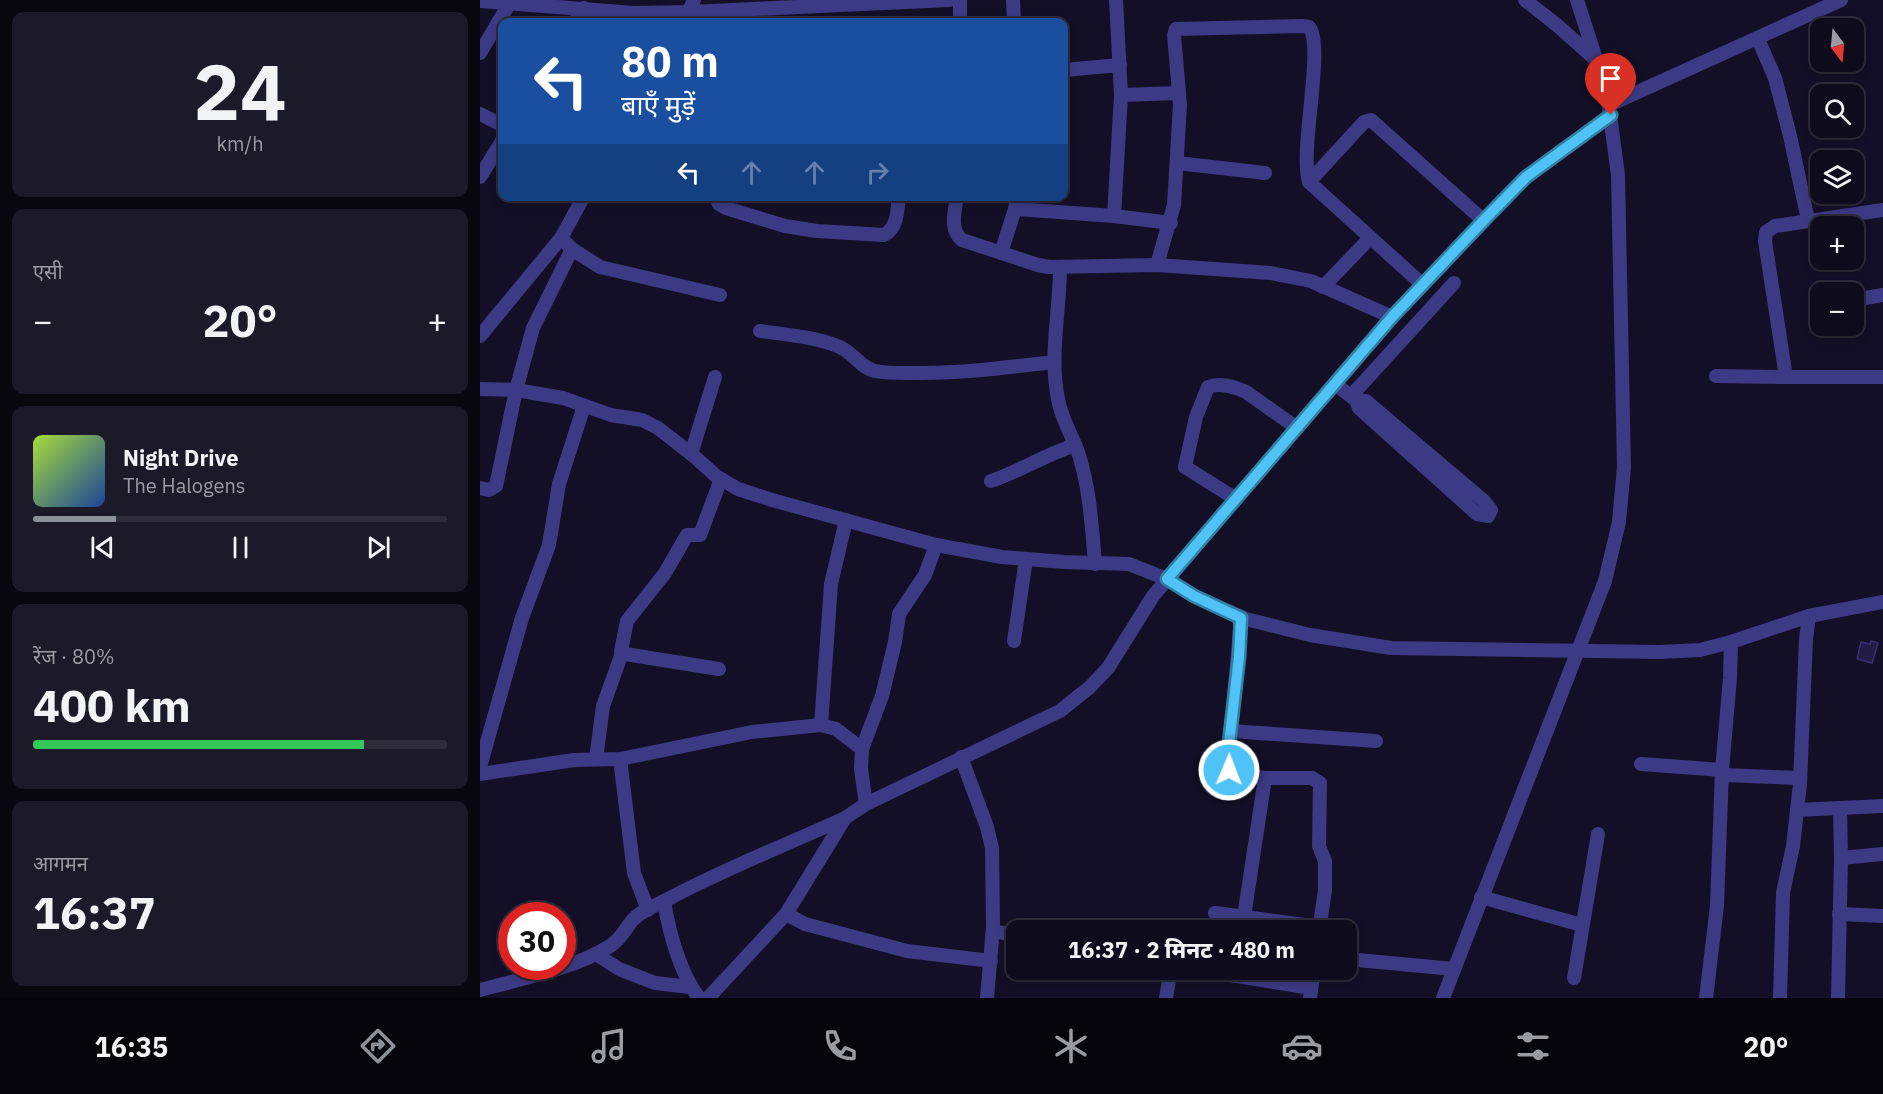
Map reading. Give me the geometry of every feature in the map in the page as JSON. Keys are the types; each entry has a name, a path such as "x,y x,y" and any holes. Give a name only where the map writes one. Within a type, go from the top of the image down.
{"street":[{"path":"480,2 634,13 949,0"},
{"path":"960,0 960,18"},
{"path":"1013,0 1014,18"},
{"path":"1114,216 1121,95 1116,0"},
{"path":"1525,0 1596,60"},
{"path":"1443,998 1605,581 1618,522 1624,467 1618,175 1610,110 1577,0"},
{"path":"480,990 572,964 596,954 617,941 626,932 630,923 664,901 845,818 866,804 1060,711 1090,687 1108,668 1153,596 1392,317 1526,177 1610,110 1841,0"},
{"path":"501,18 509,4"},
{"path":"578,18 584,8"},
{"path":"480,53 498,23"},
{"path":"1157,265 1171,223 1174,205 1179,93 1174,35 1176,29 1302,26 1309,27 1313,37 1306,167 1309,182 1423,285"},
{"path":"1758,39 1775,78 1808,220"},
{"path":"1068,70 1120,65"},
{"path":"1121,95 1179,93"},
{"path":"480,114 498,123"},
{"path":"1309,182 1364,122 1371,120 1484,220"},
{"path":"480,177 498,148"},
{"path":"1177,163 1265,173"},
{"path":"480,488 489,490 495,486 516,390 533,328 535,291 581,201"},
{"path":"718,201 726,208 785,226 817,231 884,235 891,232 895,226 898,201"},
{"path":"957,201 954,230 962,240 1038,265 1049,267 1157,265 1271,273 1311,281 1392,317"},
{"path":"1001,253 1016,203 1171,223"},
{"path":"1786,377 1767,255 1766,232 1775,226 1883,210"},
{"path":"561,238 572,249 600,267 720,295"},
{"path":"1323,286 1370,238"},
{"path":"480,336 535,291 572,249"},
{"path":"1060,267 1060,301 1054,362 1058,400 1075,445 1086,486 1095,564"},
{"path":"1354,398 1454,283"},
{"path":"1864,298 1883,295"},
{"path":"760,331 833,345 845,350 863,366 882,372 945,373 1054,362"},
{"path":"1716,376 1883,376"},
{"path":"691,454 715,377"},
{"path":"1236,499 1185,467 1196,417 1208,387 1214,384 1239,388 1297,428"},
{"path":"1335,384 1354,398 1366,401 1484,501 1491,510 1488,516 1477,514 1359,408 1354,398"},
{"path":"480,389 516,390 563,398 611,415 642,420 658,428 721,479 738,489 772,501 936,545 1026,559 1129,564 1167,579 1194,596 1241,618 1310,634 1390,648 1700,650 1809,616 1883,603"},
{"path":"480,767 522,618 549,545 560,484 584,406"},
{"path":"991,481 1055,451 1075,445"},
{"path":"596,759 603,706 622,653 627,621 665,573 687,535 700,535 721,479"},
{"path":"821,725 831,584 846,520"},
{"path":"866,804 861,769 862,749 882,696 899,614 925,575 936,545"},
{"path":"1014,641 1026,559"},
{"path":"1780,998 1783,893 1793,846 1797,810 1809,616"},
{"path":"1241,618 1227,761 1230,773 1265,778 1312,778 1320,783 1319,846 1325,861 1325,891 1320,920"},
{"path":"1707,998 1717,906 1722,772 1730,687 1731,642"},
{"path":"622,653 719,669"},
{"path":"480,774 574,760 620,759 753,732 821,725 836,729 862,749"},
{"path":"1230,731 1376,741"},
{"path":"962,757 987,826 992,848 993,931 987,998"},
{"path":"620,759 634,873 648,910"},
{"path":"1641,764 1800,778"},
{"path":"1244,917 1265,778"},
{"path":"1797,810 1840,810 1883,806"},
{"path":"1838,998 1842,858 1840,810"},
{"path":"708,998 786,914 845,818"},
{"path":"1574,978 1598,834"},
{"path":"1842,858 1883,854"},
{"path":"1481,897 1582,925"},
{"path":"664,901 680,961 690,987 699,998"},
{"path":"1215,913 1264,920"},
{"path":"786,914 805,924 907,951 991,961"},
{"path":"1839,914 1883,916"},
{"path":"993,931 1006,934"},
{"path":"596,954 619,969 655,983 690,987"},
{"path":"1357,960 1454,969"},
{"path":"1166,998 1169,980"},
{"path":"1247,980 1311,993"}],"building":[{"path":"1871,641 1878,643 1872,663 1857,659 1861,642 1870,644"}],"route":[{"path":"1229,770 1227,761 1239,657 1241,618 1194,596 1167,579 1392,317 1484,220 1526,177 1611,115"}]}
